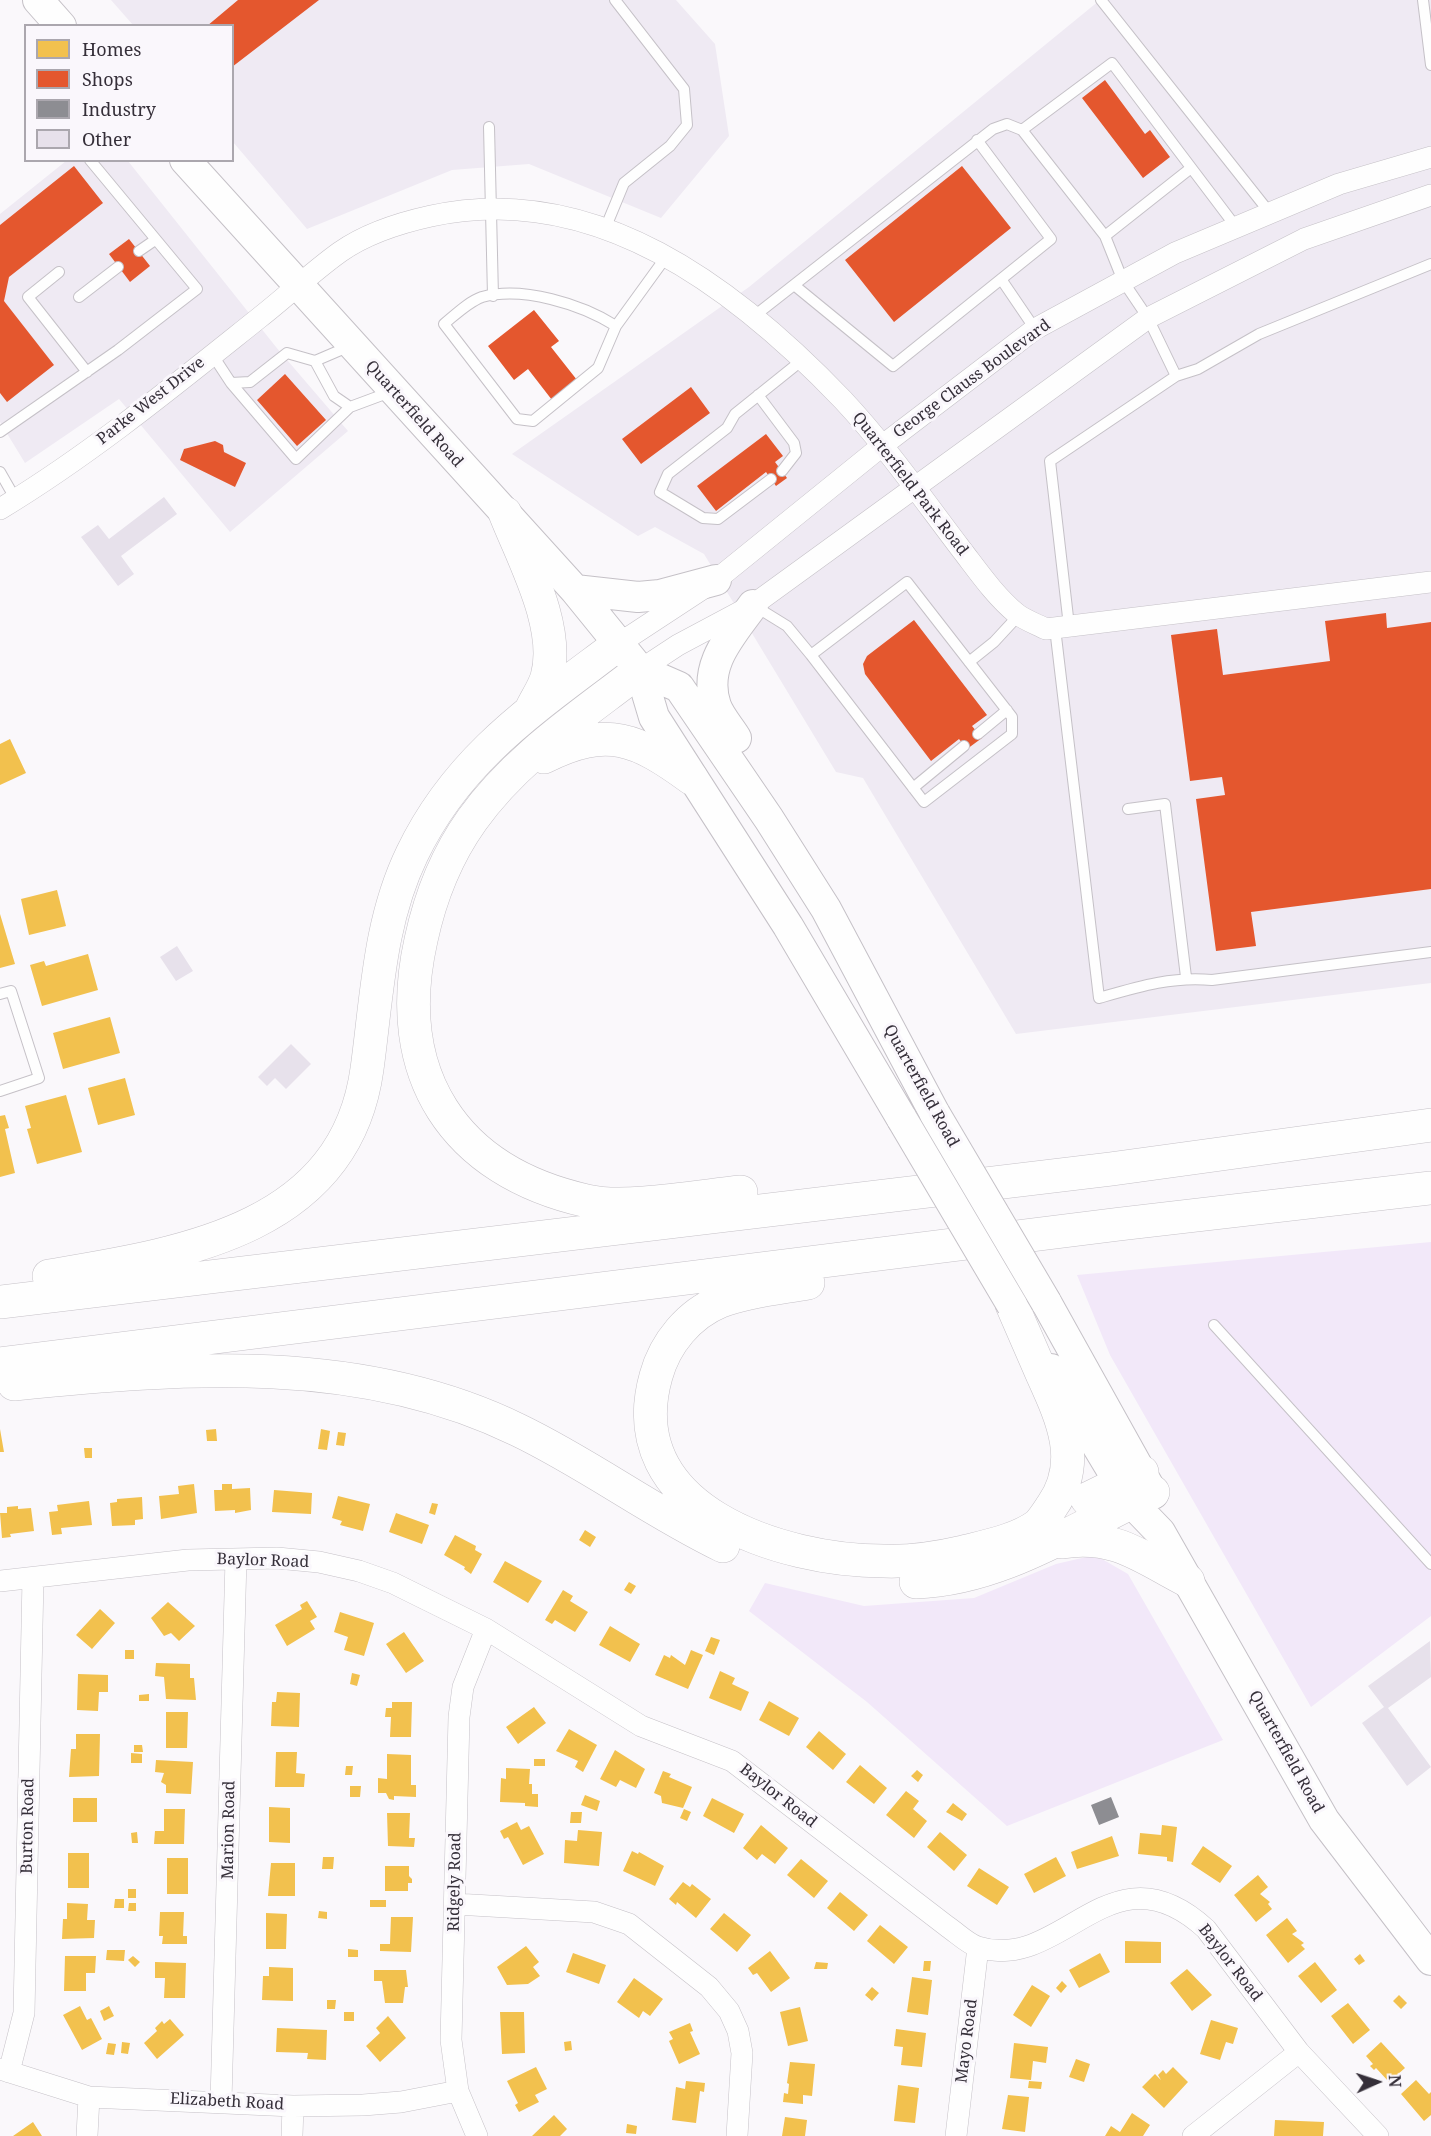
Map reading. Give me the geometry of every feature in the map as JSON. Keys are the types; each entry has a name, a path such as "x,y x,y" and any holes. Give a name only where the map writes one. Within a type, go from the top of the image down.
{"highway":[{"path":"506,513 544,613 549,634 547,677 530,712"},
{"path":"0,1284 104,1267 209,1242 251,1225 285,1207 314,1181 339,1148 356,1114 367,1073 384,936 394,896 411,855 430,819 451,787 483,751 530,712 620,644"},
{"path":"640,670 508,775 471,821 445,866 426,915 412,989 413,1033 418,1059 428,1084 441,1110 462,1134 491,1160 520,1179 553,1192 591,1202 616,1203 769,1189 1111,1169"},
{"path":"508,775 564,747 603,739 621,740 656,753 691,778"},
{"path":"0,1302 1111,1169 1431,1125"},
{"path":"0,1364 1120,1224 1431,1188"},
{"path":"1120,1224 721,1302 693,1317 675,1336 660,1362 651,1392 651,1421 656,1447 684,1495 701,1509 757,1539 836,1558 883,1562 927,1560 1011,1538 1042,1534 1101,1539 1117,1544 1188,1581"},
{"path":"1012,1305 1064,1421 1067,1441 1067,1475 1042,1534"},
{"path":"0,1385 187,1372 317,1374 418,1392 479,1413 567,1456 705,1537 750,1559 790,1572 834,1581 884,1583 932,1581 976,1573 1042,1534 1137,1487"}],"main road":[{"path":"38,0 59,24"},
{"name":"Quarterfield Road","path":"187,162 575,590 640,670 654,717 691,778 788,926 1012,1305 1137,1487"},
{"path":"575,590 638,597 660,595 716,580"},
{"path":"753,605 721,649 713,668 712,686 717,707 738,741 796,821 826,909"},
{"name":"Quarterfield Road","path":"640,670 679,687 769,819 826,909 935,1114 1046,1302 1160,1532 1324,1820 1431,1960"}],"street":[{"name":"George Clauss Boulevard","path":"620,644 716,580 883,446 1035,329 1175,253 1339,184 1431,157"},
{"path":"640,670 678,645 753,605 912,487 1148,318 1304,239 1431,195"},
{"name":"Quarterfield Park Road","path":"298,286 341,251 392,225 461,210 517,209 629,236 693,272 753,317 801,360 842,400 883,446 993,591 1018,615 1046,629 1431,582"},
{"name":"Parke West Drive","path":"8,505 41,485 298,286"},
{"name":"Baylor Road","path":"0,1581 188,1560 236,1559 298,1560 359,1571 393,1583 486,1629 641,1726 732,1761 948,1927 978,1947 1006,1950 1023,1948 1114,1901 1134,1898 1174,1906 1191,1915 1206,1929 1299,2052 1378,2136"},
{"name":"Marion Road","path":"221,2101 236,1559"},
{"name":"Burton Road","path":"5,2070 24,2013 33,1578"},
{"name":"Ridgely Road","path":"477,2136 458,2091 451,2040 459,1717 463,1687 486,1629"},
{"path":"455,1904 594,1912 629,1924 709,1987 729,2011 738,2031 742,2053 737,2136"},
{"name":"Mayo Road","path":"956,2136 978,1947"},
{"path":"1193,2136 1299,2052"},
{"name":"Elizabeth Road","path":"5,2070 89,2097 221,2101 293,2106 401,2102 458,2091"},
{"path":"87,2136 89,2097"},
{"path":"292,2136 293,2106"}],"lane":[{"path":"605,229 624,183 670,146 687,125 684,89 615,0"},
{"path":"1101,0 1270,213"},
{"path":"1423,0 1431,65"},
{"path":"1022,130 1112,63 1236,227"},
{"path":"753,317 998,125 1007,124 1022,130 1106,236 1123,281 1148,318 1176,376"},
{"path":"489,127 493,296"},
{"path":"794,285 893,366 1051,239 977,141"},
{"path":"0,432 87,372 196,289 92,162"},
{"path":"1106,236 1191,168"},
{"path":"139,251 155,240"},
{"path":"616,326 589,310 554,300 493,296 472,302 444,324 517,419 525,422 533,421 591,376 603,360 616,326 666,257"},
{"path":"1431,264 1259,334 1198,369 1176,376 1050,461 1062,627 1099,998 1186,977 1212,980 1431,952"},
{"path":"79,297 118,267"},
{"path":"58,272 28,297 87,372"},
{"path":"1001,279 1035,329"},
{"path":"231,383 250,382 287,353 315,362 352,345"},
{"path":"212,354 231,383 296,459 350,407 393,391"},
{"path":"771,479 718,519 703,518 660,492 669,474 727,428 735,414 801,360"},
{"path":"315,362 334,396 350,407"},
{"path":"758,395 794,443 796,453 782,471"},
{"path":"0,472 8,505"},
{"path":"753,605 787,626 924,802 1012,734 1013,723 1007,710 907,582 811,655"},
{"path":"969,662 994,642 1018,615"},
{"path":"978,734 1007,710"},
{"path":"913,788 964,746"},
{"path":"1128,808 1165,804 1186,977"},
{"path":"0,994 11,991 39,1078 0,1091"},
{"path":"1214,1325 1431,1564"}],"shaded area":[{"path":"111,0 676,0 715,44 729,136 661,218 529,164 452,170 307,229 234,143 234,24 132,24"},
{"path":"1100,0 1431,0 1431,983 1016,1034 863,778 836,772 704,554 655,527 638,536 512,454 749,287"},
{"path":"65,162 129,162 276,347 348,431 230,532 119,399 25,463 0,422 0,214"},
{"path":"1431,1242 1431,1616 1311,1707 1110,1355 1077,1275"},
{"path":"1095,1555 1128,1574 1223,1740 1007,1826 867,1702 749,1611 765,1583 864,1606 974,1598 1056,1564"}],"building: Homes":[{"path":"10,739 26,773 0,785 0,744"},
{"path":"57,890 66,926 29,935 21,899"},
{"path":"0,914 15,964 0,968"},
{"path":"88,954 98,990 42,1006 30,965 44,961 46,966"},
{"path":"110,1017 120,1053 63,1069 53,1033"},
{"path":"125,1078 135,1115 98,1125 88,1088"},
{"path":"66,1095 82,1152 37,1164 27,1129 31,1128 25,1106"},
{"path":"5,1115 9,1128 5,1129 15,1173 0,1177 0,1116"},
{"path":"0,1429 4,1452 0,1452"},
{"path":"216,1429 217,1441 207,1441 206,1430"},
{"path":"321,1429 330,1431 327,1450 318,1449"},
{"path":"338,1432 346,1433 344,1446 336,1445"},
{"path":"84,1448 92,1448 92,1458 85,1458"},
{"path":"194,1484 197,1513 161,1519 159,1496 179,1494 178,1486"},
{"path":"222,1484 232,1484 232,1489 250,1488 251,1510 235,1513 235,1510 215,1511 214,1490 222,1490"},
{"path":"274,1490 312,1493 311,1514 272,1512"},
{"path":"338,1496 370,1504 363,1531 340,1525 342,1521 332,1518"},
{"path":"142,1497 143,1519 135,1520 135,1525 112,1526 110,1503 117,1502 117,1499"},
{"path":"89,1501 92,1525 61,1528 62,1534 52,1535 49,1512 58,1511 57,1505"},
{"path":"432,1503 438,1504 435,1515 429,1513"},
{"path":"18,1506 18,1509 31,1508 34,1531 10,1534 11,1537 2,1538 0,1513 7,1513 7,1507"},
{"path":"396,1513 429,1525 422,1544 389,1532"},
{"path":"585,1530 596,1537 590,1547 579,1540"},
{"path":"455,1535 476,1546 475,1550 482,1554 471,1574 464,1569 465,1567 444,1555"},
{"path":"505,1561 542,1581 528,1603 493,1582"},
{"path":"629,1582 636,1586 631,1594 624,1590"},
{"path":"563,1590 573,1596 570,1601 588,1612 575,1632 555,1620 552,1624 545,1620"},
{"path":"307,1601 317,1617 310,1621 315,1629 287,1646 275,1625 302,1609 300,1605"},
{"path":"168,1602 195,1626 179,1641 171,1633 164,1636 151,1618"},
{"path":"100,1609 115,1623 92,1649 76,1635"},
{"path":"340,1612 374,1623 364,1656 344,1650 348,1637 334,1632"},
{"path":"610,1626 640,1644 630,1662 599,1645"},
{"path":"404,1632 424,1661 406,1673 386,1644"},
{"path":"711,1637 720,1640 714,1655 705,1651"},
{"path":"125,1650 134,1650 134,1659 125,1659"},
{"path":"691,1650 703,1655 688,1689 655,1675 664,1655 670,1658 671,1655 685,1665"},
{"path":"156,1663 190,1664 190,1678 194,1678 196,1700 166,1699 164,1677 155,1676"},
{"path":"720,1671 735,1678 732,1684 749,1692 741,1711 709,1698"},
{"path":"352,1673 360,1675 357,1686 350,1684"},
{"path":"78,1674 108,1675 108,1692 99,1692 98,1711 77,1710"},
{"path":"277,1692 300,1693 299,1727 271,1726 272,1702 276,1702"},
{"path":"149,1694 149,1701 139,1701 139,1695"},
{"path":"769,1701 799,1718 789,1736 759,1720"},
{"path":"392,1702 412,1702 411,1737 390,1737 391,1717 385,1717 386,1708 392,1708"},
{"path":"534,1707 546,1723 518,1744 506,1727"},
{"path":"166,1712 188,1712 187,1748 166,1748"},
{"path":"569,1729 597,1745 583,1772 575,1767 578,1761 556,1751"},
{"path":"819,1731 846,1754 833,1770 806,1747"},
{"path":"76,1734 100,1734 99,1776 69,1777 71,1749 76,1749"},
{"path":"134,1745 142,1745 143,1752 134,1752"},
{"path":"615,1750 645,1769 636,1788 620,1780 616,1787 600,1779"},
{"path":"276,1752 297,1752 296,1773 305,1774 304,1787 275,1787"},
{"path":"131,1753 142,1754 142,1763 131,1763"},
{"path":"387,1754 411,1755 411,1785 416,1785 416,1797 394,1796 394,1800 389,1799 386,1793 378,1793 378,1778 387,1779"},
{"path":"534,1759 545,1759 545,1766 534,1766"},
{"path":"156,1760 193,1762 191,1794 166,1793 166,1785 161,1782 164,1773 155,1772"},
{"path":"860,1765 887,1788 874,1804 846,1782"},
{"path":"346,1766 353,1766 352,1775 345,1775"},
{"path":"506,1768 530,1769 529,1784 532,1784 532,1794 538,1794 538,1807 525,1806 525,1803 500,1802 501,1778 506,1779"},
{"path":"917,1770 923,1775 918,1782 911,1776"},
{"path":"663,1771 671,1774 669,1777 692,1787 683,1808 662,1803 661,1796 654,1793"},
{"path":"350,1786 361,1786 360,1797 350,1797"},
{"path":"906,1791 919,1801 913,1809 927,1821 914,1838 886,1815"},
{"path":"585,1795 600,1801 597,1811 581,1805"},
{"path":"73,1798 97,1798 97,1822 73,1822"},
{"path":"712,1798 744,1814 734,1833 703,1816"},
{"path":"953,1803 967,1814 962,1821 946,1812"},
{"path":"269,1807 290,1808 290,1843 269,1842"},
{"path":"164,1809 185,1809 184,1844 154,1844 155,1831 164,1831"},
{"path":"684,1809 691,1812 687,1821 680,1818"},
{"path":"571,1812 582,1812 581,1823 570,1823"},
{"path":"387,1813 410,1813 409,1838 415,1838 414,1847 388,1846"},
{"path":"517,1822 521,1830 529,1826 544,1854 523,1865 508,1837 504,1839 500,1831"},
{"path":"761,1825 788,1848 775,1864 762,1854 757,1860 743,1848"},
{"path":"1162,1825 1177,1827 1173,1862 1167,1861 1167,1857 1138,1854 1140,1833 1161,1835"},
{"path":"578,1830 602,1832 599,1866 564,1863 565,1840 577,1841"},
{"path":"137,1832 138,1843 132,1843 131,1833"},
{"path":"940,1832 967,1855 954,1871 927,1847"},
{"path":"1112,1836 1119,1856 1077,1869 1071,1852"},
{"path":"1203,1846 1232,1866 1220,1883 1191,1864"},
{"path":"632,1851 638,1854 639,1852 664,1866 655,1886 623,1871"},
{"path":"68,1853 89,1853 89,1888 68,1888"},
{"path":"323,1857 334,1857 333,1869 322,1869"},
{"path":"1056,1857 1066,1876 1034,1893 1024,1874"},
{"path":"167,1858 188,1858 188,1894 167,1894"},
{"path":"801,1859 828,1881 814,1898 787,1875"},
{"path":"271,1863 295,1863 295,1896 268,1896"},
{"path":"385,1866 409,1866 412,1883 408,1883 408,1891 385,1891"},
{"path":"979,1868 1009,1887 997,1905 967,1886"},
{"path":"1258,1875 1268,1887 1260,1894 1270,1902 1268,1904 1272,1909 1256,1922 1234,1895"},
{"path":"683,1882 690,1887 692,1884 711,1899 696,1918 677,1902 676,1905 669,1899"},
{"path":"128,1889 136,1889 136,1898 128,1898"},
{"path":"840,1892 868,1915 854,1931 827,1908"},
{"path":"115,1899 124,1899 124,1908 114,1908"},
{"path":"370,1900 386,1900 386,1907 370,1907"},
{"path":"67,1903 88,1904 87,1920 95,1920 94,1938 62,1939 63,1919 67,1919"},
{"path":"129,1903 136,1903 136,1911 128,1911"},
{"path":"319,1911 327,1912 327,1919 318,1918"},
{"path":"160,1912 184,1912 183,1936 187,1936 187,1944 162,1944 163,1936 159,1936"},
{"path":"266,1913 287,1914 286,1949 266,1949"},
{"path":"724,1913 751,1935 737,1952 710,1929"},
{"path":"391,1917 413,1917 411,1952 380,1951 380,1944 390,1944"},
{"path":"1287,1918 1297,1931 1292,1934 1304,1943 1301,1945 1305,1949 1288,1963 1266,1935"},
{"path":"880,1925 908,1947 894,1964 867,1941"},
{"path":"1125,1941 1161,1942 1161,1963 1125,1963"},
{"path":"526,1946 539,1962 533,1967 540,1976 528,1984 507,1985 497,1967"},
{"path":"348,1949 358,1950 358,1957 348,1957"},
{"path":"107,1950 125,1950 124,1961 106,1960"},
{"path":"770,1951 790,1978 771,1992 757,1973 753,1975 748,1968"},
{"path":"573,1953 606,1965 599,1984 566,1972"},
{"path":"1100,1953 1110,1972 1079,1988 1069,1970"},
{"path":"1360,1954 1365,1961 1359,1965 1354,1959"},
{"path":"65,1956 96,1956 95,1973 86,1973 86,1991 64,1991"},
{"path":"133,1956 140,1962 135,1967 128,1960"},
{"path":"924,1961 931,1961 930,1971 923,1971"},
{"path":"155,1962 186,1963 185,1998 164,1998 165,1978 155,1978"},
{"path":"816,1962 828,1963 827,1969 814,1969"},
{"path":"1315,1962 1337,1990 1321,2003 1298,1976"},
{"path":"269,1967 293,1968 293,2001 262,2000 263,1976 269,1976"},
{"path":"1187,1969 1212,1995 1192,2011 1170,1983"},
{"path":"374,1970 406,1970 408,1987 405,1987 403,2003 385,2003 382,1981 374,1981"},
{"path":"912,1977 932,1980 928,2015 907,2012"},
{"path":"634,1978 663,1999 650,2016 643,2011 639,2018 617,2002"},
{"path":"1062,1981 1067,1986 1061,1993 1056,1988"},
{"path":"1032,1985 1050,1996 1031,2027 1013,2015"},
{"path":"872,1987 879,1993 872,2001 865,1995"},
{"path":"1399,1995 1407,2003 1401,2009 1393,2001"},
{"path":"327,2000 336,2000 335,2009 327,2009"},
{"path":"1348,2003 1370,2030 1353,2044 1331,2016"},
{"path":"80,2006 87,2020 91,2018 102,2039 82,2050 63,2015"},
{"path":"109,2006 114,2016 104,2021 100,2011"},
{"path":"800,2007 808,2041 788,2046 780,2012"},
{"path":"344,2012 354,2012 354,2021 344,2021"},
{"path":"500,2012 524,2012 525,2053 502,2054"},
{"path":"388,2016 406,2038 380,2062 366,2046 380,2033 376,2028"},
{"path":"170,2019 184,2035 157,2059 144,2043 157,2031 155,2028 162,2021 164,2024"},
{"path":"1211,2020 1238,2028 1233,2044 1226,2042 1220,2060 1200,2054"},
{"path":"690,2023 693,2031 690,2032 700,2054 679,2064 669,2041 673,2039 669,2032"},
{"path":"277,2028 327,2030 326,2060 307,2059 308,2053 276,2052"},
{"path":"896,2029 926,2033 922,2067 901,2065 903,2047 894,2046"},
{"path":"571,2041 572,2050 565,2051 564,2042"},
{"path":"122,2042 130,2043 128,2054 121,2053"},
{"path":"1381,2042 1405,2068 1389,2082 1376,2068 1374,2070 1370,2066 1373,2064 1366,2056"},
{"path":"108,2043 116,2044 114,2055 106,2054"},
{"path":"1014,2043 1048,2047 1046,2063 1033,2061 1031,2080 1010,2078"},
{"path":"1076,2059 1090,2064 1084,2082 1069,2077"},
{"path":"790,2062 815,2064 812,2096 803,2095 803,2104 783,2102 784,2093 788,2094"},
{"path":"536,2067 547,2089 535,2095 539,2102 519,2112 515,2105 518,2103 507,2081"},
{"path":"1173,2067 1188,2082 1164,2108 1142,2087 1155,2074 1161,2080 1158,2075 1163,2070 1166,2074"},
{"path":"1416,2080 1429,2094 1431,2092 1431,2115 1424,2121 1401,2094"},
{"path":"686,2081 705,2083 704,2092 700,2091 696,2123 672,2120 676,2087 685,2089"},
{"path":"1029,2081 1042,2082 1041,2089 1028,2088"},
{"path":"898,2085 919,2088 915,2123 894,2121"},
{"path":"1008,2095 1029,2097 1025,2132 1002,2129"},
{"path":"1132,2113 1150,2125 1143,2136 1105,2136 1111,2126 1120,2132"},
{"path":"554,2115 567,2129 560,2136 532,2136"},
{"path":"785,2117 807,2120 805,2136 782,2136"},
{"path":"1275,2120 1324,2122 1323,2136 1274,2136"},
{"path":"33,2122 42,2136 13,2136"},
{"path":"627,2124 637,2126 636,2134 626,2133"}],"building: Shops":[{"path":"238,0 319,0 234,65 234,24 209,24"},
{"path":"1105,80 1145,134 1150,130 1170,157 1143,178 1082,98"},
{"path":"74,166 103,203 9,277 4,301 54,365 7,402 0,393 0,225"},
{"path":"962,166 1011,228 894,322 845,260"},
{"path":"129,239 150,266 130,282 109,254"},
{"path":"534,310 559,341 551,347 577,380 552,400 528,369 514,380 488,346"},
{"path":"285,374 326,420 297,446 257,400"},
{"path":"691,387 710,413 641,464 622,439"},
{"path":"766,434 783,456 775,462 787,478 776,486 766,472 716,511 697,486"},
{"path":"215,441 223,445 224,452 246,463 235,487 180,460 184,449"},
{"path":"1386,613 1387,628 1431,622 1431,889 1251,912 1256,946 1216,951 1196,799 1225,795 1222,777 1190,781 1171,635 1217,629 1223,675 1330,661 1325,621"},
{"path":"914,620 987,715 972,726 982,738 967,749 959,739 931,761 865,674 863,664 867,656"}],"building: Industry":[{"path":"1111,1797 1119,1817 1099,1825 1091,1805"}],"building: Other":[{"path":"164,497 177,514 121,556 134,574 118,586 81,537 98,525 109,539"},
{"path":"177,946 193,971 176,981 160,957"},
{"path":"291,1044 311,1064 286,1089 275,1078 267,1086 258,1077"},
{"path":"1430,1641 1431,1677 1388,1708 1431,1767 1407,1786 1362,1723 1384,1707 1368,1686"}]}
